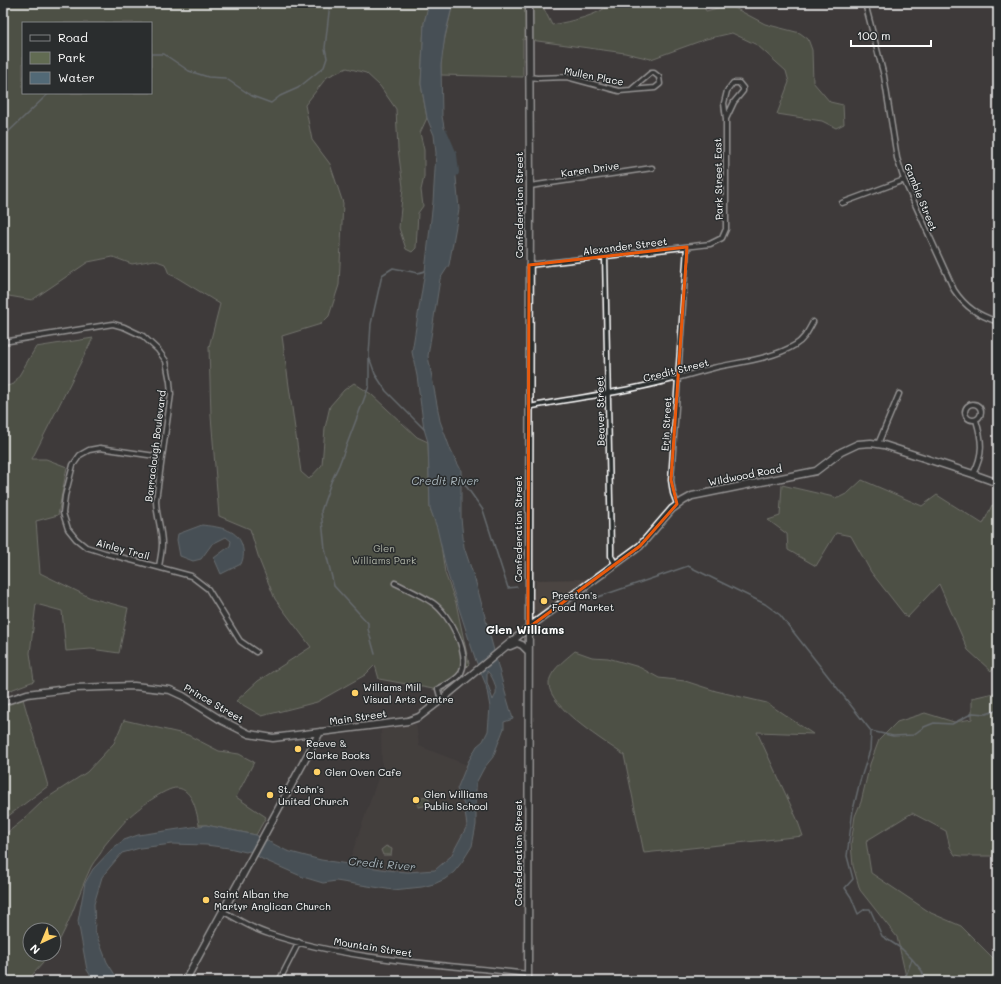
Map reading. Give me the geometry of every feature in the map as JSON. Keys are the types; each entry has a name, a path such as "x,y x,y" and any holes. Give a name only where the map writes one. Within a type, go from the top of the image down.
{"street":[{"name":"Confederation Street","path":"528,981 529,3"},
{"name":"Gamble Street","path":"865,3 884,76 897,158 904,180 954,290 971,310 979,315 998,322"},
{"name":"Mullen Place","path":"529,76 537,78 567,77 619,91 655,88 660,84 659,77 654,73 651,73 632,89"},
{"name":"Park Street East","path":"722,238 727,224 725,174 726,119 724,103 727,91 733,83 739,83 743,88 743,91 734,102 726,119"},
{"name":"Karen Drive","path":"530,186 652,168"},
{"path":"842,203 904,180"},
{"name":"Alexander Street","path":"529,265 710,244 722,238"},
{"name":"Erin Street","path":"677,504 673,493 671,480 687,247"},
{"name":"Beaver Street","path":"605,256 611,556 615,563"},
{"name":"Credit Street","path":"529,407 608,394 758,358 796,345 806,335 813,322"},
{"name":"Barraclough Boulevard","path":"3,342 113,324 134,331 143,336 158,350 166,361 171,394 156,500 156,511 162,544 159,566"},
{"path":"878,444 899,394"},
{"path":"973,474 979,463 981,452 980,435 976,420"},
{"name":"Wildwood Road","path":"528,628 640,546 667,513 677,504 700,494 816,471 841,452 858,444 878,444 973,474 998,484"},
{"name":"Ainley Trail","path":"162,457 100,448 89,450 80,455 73,465 64,496 63,512 68,529 76,539 86,547 191,576 208,589 240,641 256,652"},
{"path":"394,583 433,603 443,612 459,639 464,657 464,664 460,674 452,681 438,689 441,700"},
{"name":"Main Street","path":"185,981 320,732 408,721 419,717 528,628"},
{"path":"503,649 517,643 522,645 528,651"},
{"name":"Prince Street","path":"3,702 26,694 61,690 134,686 170,690 183,696 221,720 249,734 273,738 320,732"},
{"name":"Mountain Street","path":"222,911 253,928 268,934 348,953 528,974"},
{"path":"279,981 299,942"}],"highlighted area":[{"path":"687,247 671,480 677,504 640,546 528,628 529,407 529,265"}],"shaded area":[{"path":"587,579 540,614 533,609 536,580"},
{"name":"Glen Williams Public School","path":"416,724 419,746 467,765 457,789 464,805 467,826 451,856 435,870 408,872 348,865 382,767 381,730"}],"green space":[{"name":"Glen Williams Park","path":"3,3 429,3 424,23 421,84 427,118 420,133 424,150 424,177 421,190 423,206 418,213 416,248 412,252 406,249 399,228 403,187 398,149 396,109 380,86 366,73 347,68 327,77 305,105 312,140 330,164 343,203 339,285 329,316 321,324 282,336 301,472 309,479 322,465 325,428 330,406 344,390 354,383 371,394 417,437 428,442 430,508 439,531 445,573 456,603 469,664 444,691 379,679 375,665 365,675 317,702 262,716 236,701 258,681 311,647 275,599 260,562 250,529 219,516 211,416 209,347 220,304 169,274 165,264 154,260 132,264 113,257 88,262 32,300 3,295"},
{"path":"453,3 541,3 552,25 592,15 606,8 612,3 702,3 706,11 729,5 765,24 800,33 808,39 812,50 813,82 830,102 843,105 844,124 836,128 822,121 777,114 789,82 786,71 757,45 732,33 706,39 651,59 625,53 523,39 523,77 441,75 443,48"},
{"path":"93,338 32,459 46,459 67,467 58,515 36,521 40,573 91,598 128,608 119,653 91,649 66,651 62,611 36,604 30,653 34,681 3,693 3,387 14,384 36,347"},
{"path":"862,480 922,506 937,495 983,524 992,505 998,507 998,666 991,671 968,650 939,584 907,618 871,572 851,536 836,533 816,566 788,550 787,534 768,520 780,516 782,485 838,498 848,493"},
{"path":"575,651 592,657 608,658 639,667 659,678 685,681 716,691 767,703 813,734 757,732 797,819 803,836 644,853 624,755 593,734 568,714 558,704 552,693 549,684 552,674"},
{"path":"998,692 998,856 955,855 950,847 946,831 912,813 866,841 871,873 931,913 961,926 998,963 998,981 907,981 897,937 860,890 853,866 851,844 855,816 861,802 870,764 879,740 897,722 925,713 954,722 972,719 972,698"},
{"path":"23,699 48,786 3,820 3,706"},
{"path":"124,720 188,735 219,751 239,754 254,762 236,797 266,817 256,835 206,825 199,825 193,802 187,793 182,789 172,789 159,795 128,818 104,846 102,852 94,861 86,877 62,936 62,922 22,922 22,962 44,962 27,981 3,981 3,836 22,821 44,800 87,772 114,743"},
{"path":"428,796 430,805 418,807 417,798"},
{"path":"386,846 392,849 391,855 383,855 381,850"}],"water":[{"name":"Credit River","path":"429,3 453,3 445,36 441,65 442,116 447,144 455,167 459,209 449,265 440,279 428,356 440,421 451,451 461,470 461,518 464,547 476,583 513,719 504,722 504,728 493,757 484,768 476,783 476,825 472,846 454,872 445,879 422,887 393,890 336,881 323,883 303,877 262,859 249,851 246,852 229,848 206,845 172,844 140,848 122,853 102,877 94,904 95,931 107,962 119,981 94,981 87,970 78,921 85,883 93,869 113,848 124,840 138,835 206,825 256,835 287,851 321,860 408,872 435,870 451,856 467,826 464,805 457,789 468,762 477,746 483,741 488,731 490,707 486,685 476,661 447,572 437,528 430,508 428,442 424,429 417,376 412,352 425,271 433,202 436,153 434,135 427,118 421,84 424,23","holes":["487,671 496,688 496,694 493,700 487,682"]},
{"path":"202,525 226,529 236,535 242,545 243,550 241,564 221,574 214,558 230,546 231,541 226,537 212,544 201,559 193,561 180,556 177,540 178,534"}],"waterway":[{"path":"152,54 164,54 189,71 208,77 225,78 252,96 271,103 280,96 298,88 324,67 327,58 325,48 330,3"},
{"path":"3,137 48,94"},
{"name":"Credit River","path":"443,134 452,155 454,172"},
{"path":"375,654 368,629 368,623 334,586 325,549 321,511 369,386 371,324 382,275 393,268 418,273 425,271"},
{"path":"369,357 375,374 386,391 424,429"},
{"path":"461,479 483,510 508,588 517,587"},
{"path":"586,590 592,599 688,566 765,604 780,615 871,731 893,736 913,735 924,727 934,723 952,724 973,713 986,714 998,710"},
{"path":"871,732 870,750 853,810 847,856 853,879 845,888 851,897 858,914 865,909 870,909 882,936 902,949 912,959 922,971 925,981"},
{"path":"904,981 912,959"}],"place":[{"name":"Preston's Food Market","path":"544,601"},
{"name":"Williams Mill Visual Arts Centre","path":"355,693"},
{"name":"Reeve & Clarke Books","path":"298,749"},
{"name":"Glen Oven Cafe","path":"317,772"},
{"name":"St. John's United Church","path":"270,795"},
{"name":"Glen Williams Public School","path":"416,800"},
{"name":"Saint Alban the Martyr Anglican Church","path":"206,900"}],"district":[{"name":"Glen Williams","path":"525,630"}]}
